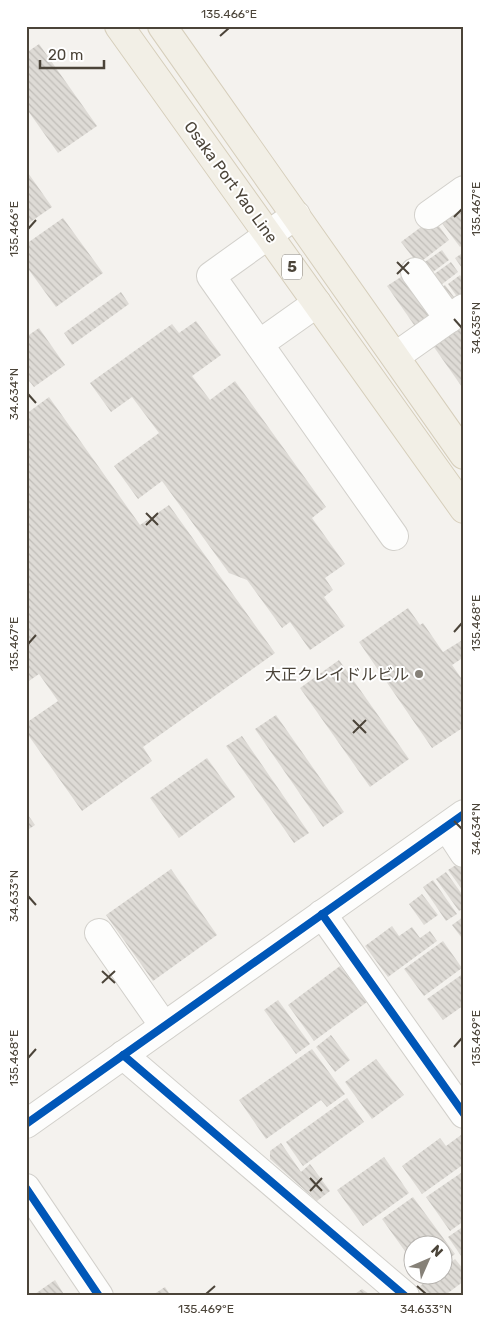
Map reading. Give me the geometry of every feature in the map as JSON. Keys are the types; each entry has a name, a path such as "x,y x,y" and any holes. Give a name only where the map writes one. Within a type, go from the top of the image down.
{"main road":[{"name":"Osaka Port Yao Line","path":"119,26 464,509"},
{"name":"Osaka Port Yao Line","path":"162,26 396,356 460,441"}],"street":[{"path":"429,215 462,195"},
{"path":"296,215 211,276 394,536"},
{"path":"396,356 456,313 415,272"},
{"path":"259,344 317,303"},
{"path":"26,1124 455,820 464,853"},
{"path":"322,914 464,1114"},
{"path":"99,933 164,1026"},
{"path":"123,1055 405,1296"},
{"path":"26,1188 99,1296"}],"building":[{"path":"39,44 97,126 58,153 26,108 26,53"},
{"path":"26,170 52,207 26,225"},
{"path":"457,204 464,213 464,244 460,247 438,218"},
{"path":"63,218 103,273 56,307 26,266 26,244"},
{"path":"433,218 449,240 418,264 401,242"},
{"path":"442,250 449,260 429,275 422,264"},
{"path":"464,252 464,271 455,258"},
{"path":"451,262 458,272 437,288 430,277"},
{"path":"407,273 439,318 419,332 387,286"},
{"path":"460,275 464,281 464,298 460,301 448,284"},
{"path":"445,285 457,301 447,309 435,292"},
{"path":"121,292 129,304 72,345 64,333"},
{"path":"459,320 464,327 462,387 429,340"},
{"path":"196,321 221,355 192,376 210,400 235,381 326,507 312,518 345,564 325,578 333,590 324,597 345,626 310,650 290,622 282,628 247,580 229,573 162,481 138,499 114,466 159,433 132,397 111,412 90,383 172,324 179,333"},
{"path":"39,328 65,365 34,387 26,377 26,337"},
{"path":"49,397 140,525 169,505 275,653 143,747 152,761 82,811 26,732 26,723 58,701 39,674 26,683 26,414"},
{"name":"大正クレイドルビル","path":"408,608 420,625 423,623 443,652 464,639 464,657 452,665 464,682 464,727 432,748 359,642"},
{"path":"339,660 409,759 370,787 300,688"},
{"path":"276,715 344,812 323,827 255,729"},
{"path":"242,736 309,833 294,843 226,746"},
{"path":"207,758 235,797 179,838 150,798"},
{"path":"26,812 35,825 26,831"},
{"path":"459,863 464,870 464,892 448,870"},
{"path":"171,869 217,935 153,981 106,915"},
{"path":"446,872 464,897 464,908 459,911 436,879"},
{"path":"433,880 457,914 446,921 423,887"},
{"path":"422,894 438,915 424,925 409,904"},
{"path":"463,917 464,919 464,941 452,925"},
{"path":"392,926 399,936 412,927 420,938 430,931 437,941 388,977 365,946"},
{"path":"443,941 462,968 424,996 404,969"},
{"path":"340,966 367,1002 314,1041 288,1005"},
{"path":"464,973 464,1005 443,1020 427,999"},
{"path":"278,1000 310,1044 296,1054 264,1010"},
{"path":"331,1035 350,1060 335,1072 316,1047"},
{"path":"312,1049 345,1094 327,1107 321,1100 266,1139 239,1100"},
{"path":"376,1059 404,1095 372,1119 345,1082"},
{"path":"347,1098 364,1122 303,1166 286,1142"},
{"path":"461,1135 464,1139 464,1164 422,1194 402,1166 440,1138 446,1146"},
{"path":"281,1143 301,1172 310,1164 330,1191 317,1201 270,1159 270,1151"},
{"path":"384,1157 409,1193 363,1226 337,1190"},
{"path":"461,1173 464,1177 464,1221 450,1231 426,1197"},
{"path":"413,1197 440,1234 402,1234 402,1247 382,1219"},
{"path":"464,1226 464,1260 452,1243 452,1234"},
{"path":"455,1259 464,1270 464,1281 444,1296 427,1296 420,1286 422,1284 452,1284 452,1261"},
{"path":"55,1280 65,1296 32,1296"},
{"path":"165,1287 171,1296 151,1296"},
{"path":"362,1289 372,1296 352,1296"}],"cycle path":[{"path":"26,1124 464,814"},
{"path":"322,914 464,1114"},
{"path":"123,1055 405,1296"},
{"path":"26,1188 99,1296"}],"place":[{"name":"大正クレイドルビル","path":"419,674"}]}
